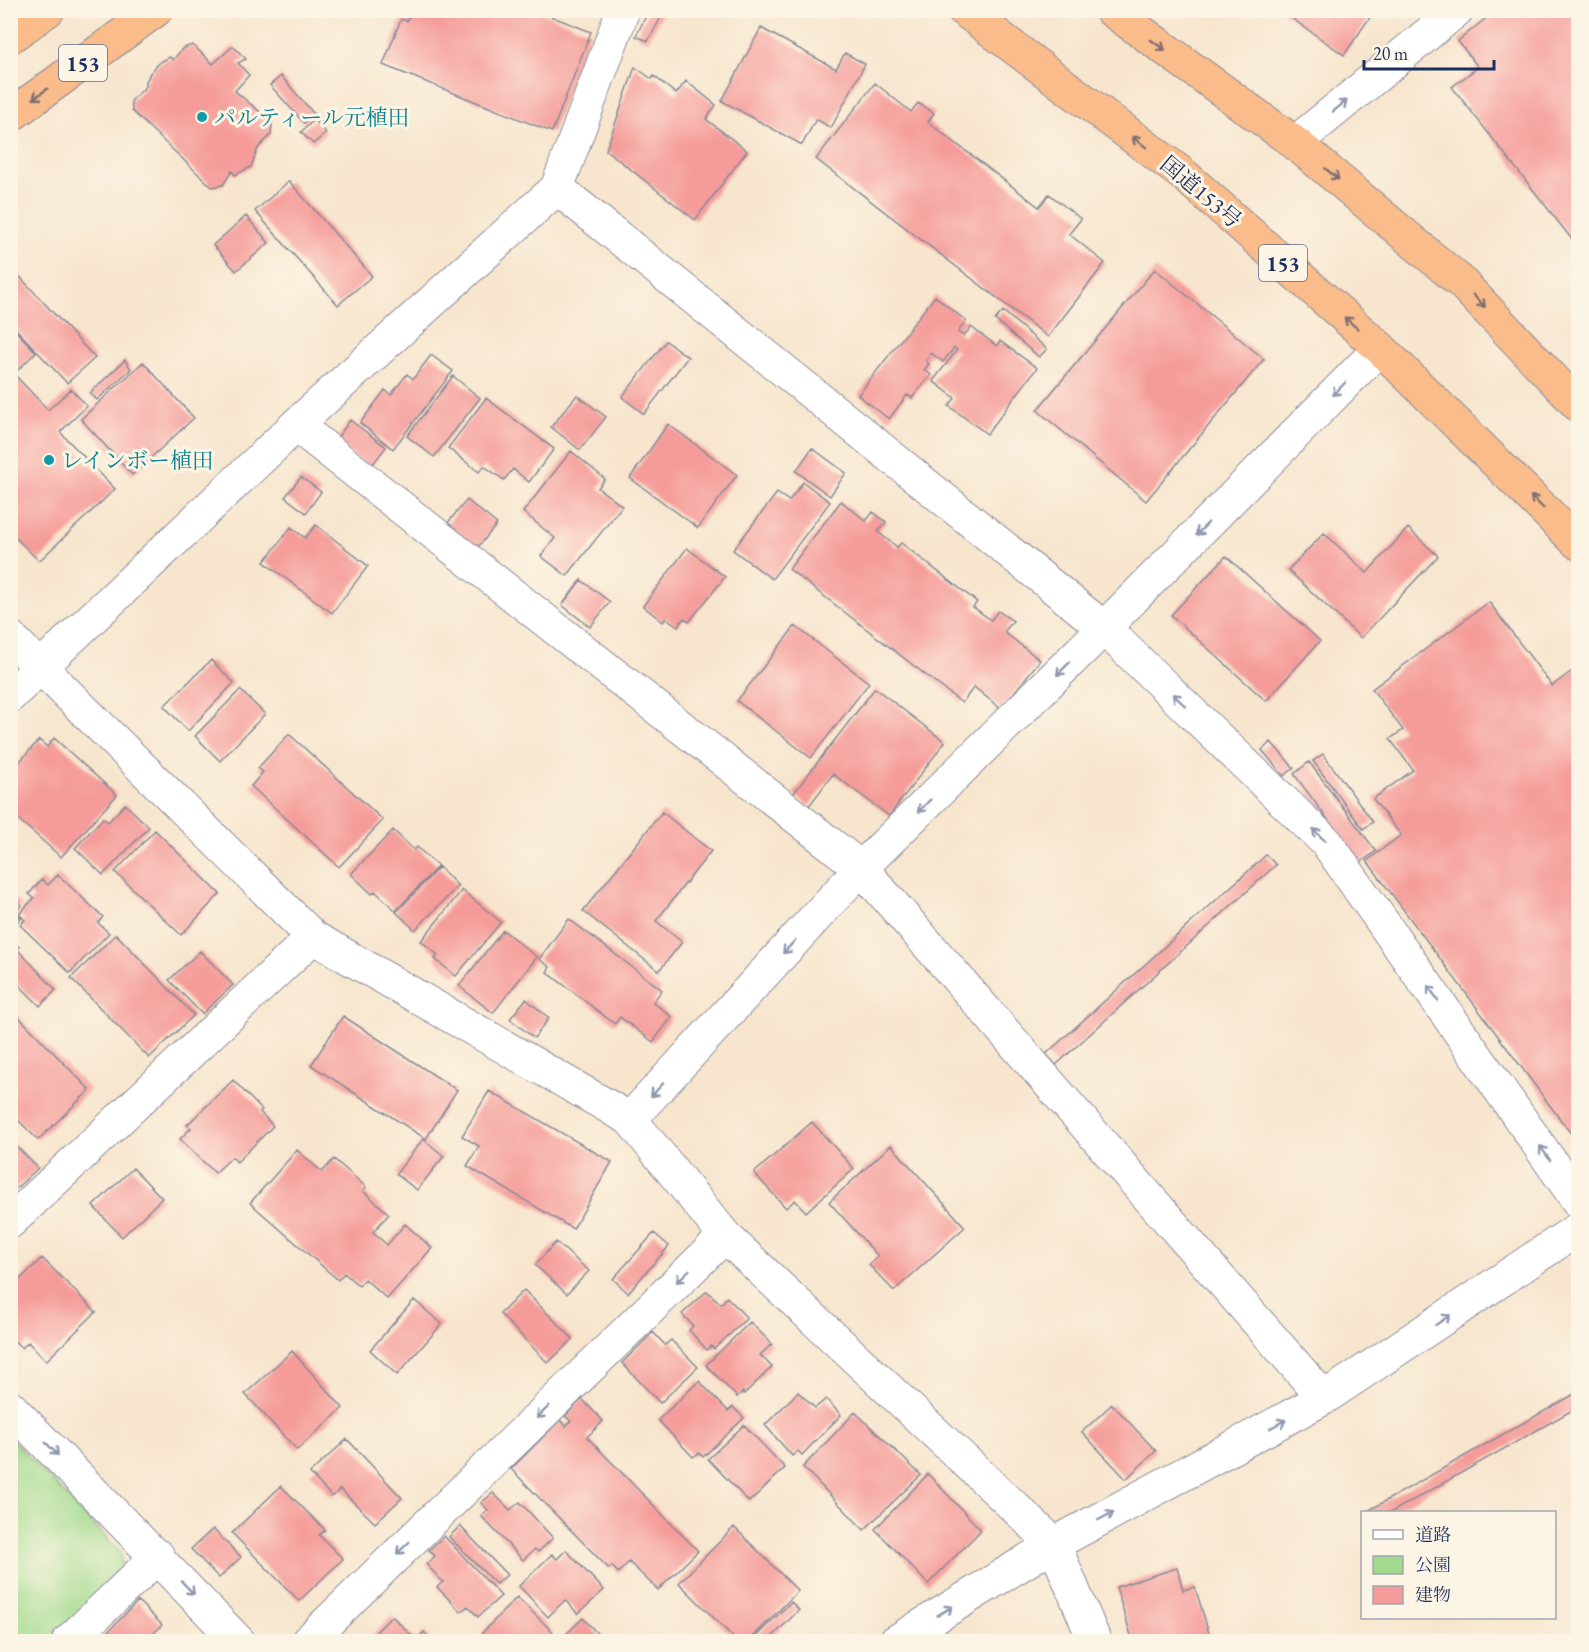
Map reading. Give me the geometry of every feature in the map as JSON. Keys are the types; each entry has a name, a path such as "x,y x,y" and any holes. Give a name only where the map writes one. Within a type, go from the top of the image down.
{"highway":[{"path":"10,37 48,10"},
{"name":"153","path":"10,116 156,10"},
{"name":"国道153号","path":"964,10 1185,176 1380,348 1578,543"},
{"path":"1111,10 1295,143 1461,282 1578,405"}],"street":[{"path":"10,696 296,425 557,189 623,10"},
{"path":"1295,143 1457,10"},
{"path":"557,189 1104,628 1327,843 1578,1201"},
{"path":"630,1119 861,868 1104,628 1380,348"},
{"path":"296,425 861,868 1324,1398"},
{"path":"10,637 313,937 630,1119 725,1236 1054,1544 1095,1641"},
{"path":"10,1222 313,937"},
{"path":"895,1641 1054,1544 1324,1398 1578,1229"},
{"path":"306,1641 725,1236"},
{"path":"10,1407 239,1641"},
{"path":"68,1641 158,1557"}],"green space":[{"path":"10,1437 121,1553 122,1576 51,1641 11,1641"}],"building":[{"path":"412,10 535,10 591,32 552,132 383,65 401,19 407,21"},
{"path":"649,10 665,10 648,41 636,36"},
{"path":"1280,10 1375,10 1344,55"},
{"path":"1496,10 1578,10 1578,247 1452,87 1478,67 1458,41"},
{"path":"761,28 836,69 845,53 865,64 831,128 816,119 802,145 722,101"},
{"name":"パルティール元植田","path":"193,45 213,64 233,46 246,59 238,63 249,75 235,91 272,122 271,135 258,148 251,167 235,175 232,171 223,185 212,187 132,111 131,101 147,85 145,84 150,73 160,62 170,57 173,60 183,48"},
{"path":"635,67 652,79 654,76 676,94 686,81 716,105 706,119 747,151 695,220 606,150"},
{"path":"281,76 314,114 304,123 270,85"},
{"path":"875,83 911,112 918,103 934,113 928,122 1039,207 1049,194 1081,219 1069,234 1105,263 1048,337 816,159"},
{"path":"314,120 326,133 313,144 301,132"},
{"path":"289,181 372,276 338,305 255,211"},
{"path":"246,216 269,243 236,271 213,245"},
{"path":"10,266 95,358 67,383 10,323"},
{"path":"1155,269 1264,359 1146,501 1037,410"},
{"path":"935,296 966,321 958,332 964,336 971,327 997,346 1000,341 1037,368 987,434 949,406 955,398 933,381 957,350 954,348 943,362 931,353 926,361 929,364 924,370 931,375 912,398 907,395 889,419 858,395"},
{"path":"1003,311 1047,349 1039,357 995,320"},
{"name":"レインボー植田","path":"13,328 36,352 14,374 48,410 71,389 87,406 60,432 115,489 39,561 10,532 10,330"},
{"path":"666,341 688,357 644,414 622,397"},
{"path":"431,355 453,371 393,449 360,423 385,390 391,395 407,374 413,379"},
{"path":"125,360 131,369 97,400 90,393"},
{"path":"143,362 194,418 132,475 81,419"},
{"path":"453,376 480,398 434,457 407,436"},
{"path":"577,395 606,417 580,450 551,427"},
{"path":"486,398 554,449 529,482 513,469 504,480 484,466 479,472 448,448"},
{"path":"350,420 386,447 370,468 340,445 338,437"},
{"path":"668,424 737,475 698,528 630,478"},
{"path":"812,448 846,473 830,496 796,471"},
{"path":"571,451 605,479 598,488 622,506 567,576 541,556 555,538 523,512"},
{"path":"301,477 321,492 306,513 285,497"},
{"path":"803,482 830,502 772,579 733,550 777,493 789,501"},
{"path":"467,500 497,524 474,552 445,526"},
{"path":"841,501 866,521 873,512 886,522 878,532 897,547 901,543 977,602 973,607 991,620 998,611 1013,621 1004,632 1040,660 1001,709 974,687 962,703 789,569"},
{"path":"316,525 368,566 332,613 264,562 291,527 305,538"},
{"path":"1408,528 1438,556 1361,638 1288,570 1324,533 1367,573"},
{"path":"687,548 725,577 689,622 684,618 678,626 666,618 663,622 643,606"},
{"path":"1226,556 1320,641 1266,701 1171,615"},
{"path":"581,580 610,602 590,627 562,605"},
{"path":"1489,602 1552,686 1576,668 1578,671 1578,1143 1367,861 1401,835 1373,799 1413,770 1390,739 1403,730 1372,689"},
{"path":"795,626 869,683 811,758 737,701"},
{"path":"211,660 234,683 188,731 164,706"},
{"path":"875,688 945,742 889,816 833,774 809,806 793,794"},
{"path":"240,690 265,714 220,761 195,736"},
{"path":"289,734 383,820 339,867 251,786 263,772 258,768"},
{"path":"54,738 117,795 61,857 10,812 10,772 39,740 47,747"},
{"path":"1271,742 1294,768 1284,776 1262,750"},
{"path":"1323,754 1373,822 1363,829 1313,761"},
{"path":"1309,762 1376,851 1360,863 1294,774"},
{"path":"125,804 149,827 103,875 75,848 103,818 108,822"},
{"path":"662,812 711,851 656,921 682,942 659,971 583,911"},
{"path":"155,830 220,894 181,935 115,872"},
{"path":"393,830 414,850 417,847 438,866 396,911 375,891 372,894 351,874"},
{"path":"1266,855 1276,865 1056,1065 1046,1054"},
{"path":"439,867 458,886 415,930 396,912"},
{"path":"58,875 103,917 98,923 109,933 70,973 20,925 25,920 19,914 34,898 29,894 42,879 48,885"},
{"path":"462,890 501,922 456,976 435,959 438,955 421,941"},
{"path":"13,898 22,905 15,912 21,918 10,929 10,901"},
{"path":"569,919 662,990 653,1002 672,1017 653,1042 620,1017 615,1024 547,972 550,967 539,959"},
{"path":"503,930 537,957 493,1013 459,986"},
{"path":"116,934 194,1015 149,1058 71,978"},
{"path":"10,939 19,947 10,955"},
{"path":"18,950 56,990 40,1006 10,976 10,957"},
{"path":"200,951 233,985 202,1014 169,980"},
{"path":"526,999 549,1018 534,1038 510,1019"},
{"path":"10,1008 90,1090 38,1140 10,1112"},
{"path":"343,1016 457,1090 426,1139 311,1065"},
{"path":"233,1080 262,1110 260,1112 273,1126 237,1162 232,1157 215,1173 180,1139 191,1128 187,1125"},
{"path":"489,1091 612,1162 573,1229 467,1166 479,1146 462,1136"},
{"path":"812,1122 854,1169 806,1212 795,1200 786,1208 754,1173"},
{"path":"423,1139 444,1156 417,1190 396,1174"},
{"path":"10,1140 38,1168 10,1194"},
{"path":"891,1145 965,1227 894,1291 869,1265 878,1256 829,1202"},
{"path":"297,1150 322,1172 334,1159 366,1187 363,1191 389,1214 373,1232 387,1245 405,1224 432,1248 387,1299 365,1279 359,1286 344,1273 338,1280 250,1203"},
{"path":"133,1168 162,1198 122,1237 93,1206"},
{"path":"654,1233 669,1246 628,1293 613,1279"},
{"path":"556,1242 589,1271 567,1294 535,1265"},
{"path":"42,1258 96,1312 46,1361 28,1342 22,1348 10,1337 10,1289"},
{"path":"524,1290 573,1339 548,1363 500,1314"},
{"path":"707,1291 721,1304 727,1297 747,1318 714,1349 711,1346 707,1350 689,1330 693,1326 682,1314"},
{"path":"414,1300 442,1324 397,1375 370,1350"},
{"path":"750,1322 772,1344 760,1355 772,1367 744,1394 743,1392 737,1397 706,1365"},
{"path":"653,1332 665,1345 671,1340 698,1367 660,1403 622,1363"},
{"path":"292,1351 343,1408 297,1450 245,1394"},
{"path":"699,1381 728,1411 733,1407 744,1418 703,1457 699,1453 693,1457 658,1420"},
{"path":"798,1392 815,1408 826,1399 841,1415 802,1455 798,1451 792,1456 765,1425"},
{"path":"1578,1392 1578,1407 1394,1511 1368,1511"},
{"path":"582,1399 603,1421 587,1437 698,1551 658,1590 629,1562 618,1573 612,1566 609,1569 511,1469 560,1420 566,1426 571,1421 565,1416"},
{"path":"1112,1404 1156,1451 1126,1479 1082,1432"},
{"path":"855,1412 921,1475 864,1530 803,1467"},
{"path":"744,1425 785,1468 749,1502 708,1459"},
{"path":"347,1439 402,1498 375,1523 340,1489 332,1497 310,1473"},
{"path":"928,1474 981,1530 928,1584 875,1529"},
{"path":"281,1486 325,1530 319,1535 343,1559 299,1601 232,1533"},
{"path":"493,1493 510,1510 520,1502 553,1538 538,1552 535,1549 523,1560 481,1516 488,1510 481,1503"},
{"path":"460,1526 507,1575 496,1584 449,1537"},
{"path":"734,1527 798,1591 748,1642 738,1642 679,1583"},
{"path":"213,1529 241,1557 219,1578 191,1549"},
{"path":"444,1536 501,1596 478,1617 468,1606 461,1612 437,1587 443,1582 426,1564 435,1556 429,1550"},
{"path":"566,1550 604,1590 578,1614 565,1600 548,1617 519,1586 552,1554 557,1559"},
{"path":"1177,1568 1183,1590 1195,1587 1209,1633 1201,1636 1202,1642 1133,1642 1116,1587"},
{"path":"517,1597 553,1632 544,1642 491,1642 482,1633"},
{"path":"138,1601 162,1625 145,1642 98,1642"},
{"path":"791,1602 799,1610 767,1642 759,1642 755,1637"},
{"path":"392,1616 416,1640 424,1632 433,1642 366,1642"},
{"path":"583,1618 605,1642 561,1639"}],"place":[{"name":"パルティール元植田","path":"202,117"},
{"name":"レインボー植田","path":"49,460"}]}
